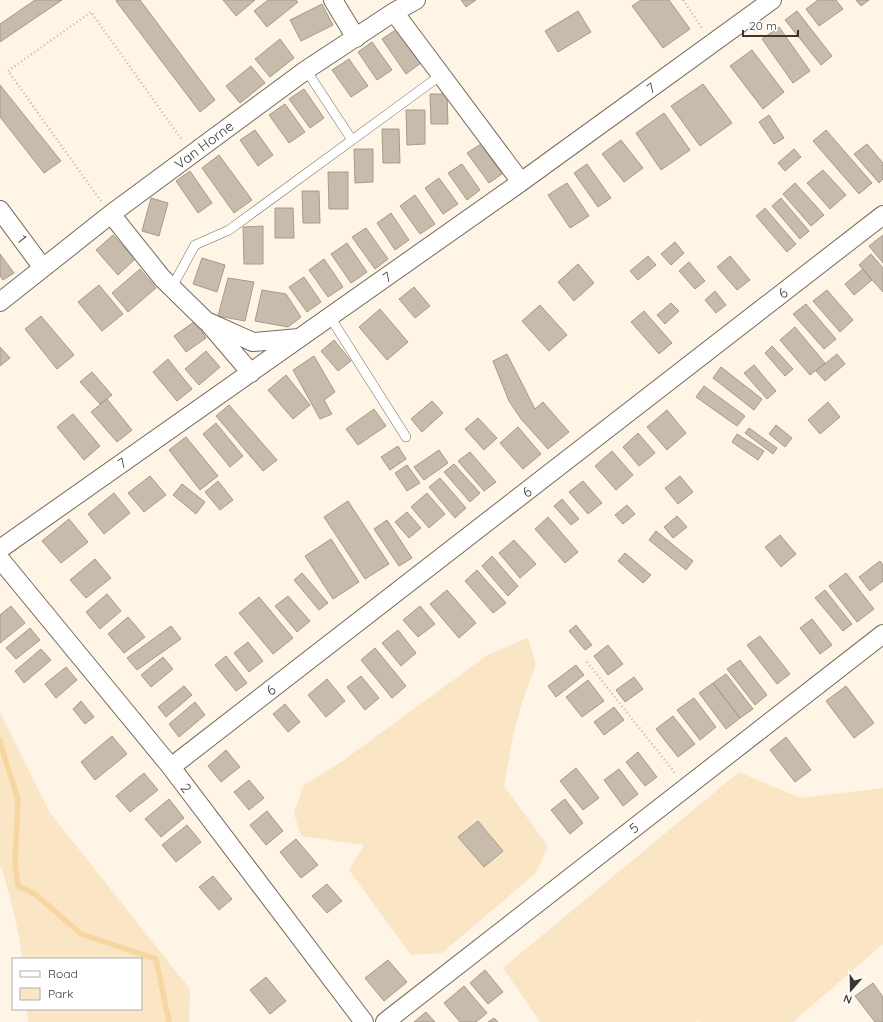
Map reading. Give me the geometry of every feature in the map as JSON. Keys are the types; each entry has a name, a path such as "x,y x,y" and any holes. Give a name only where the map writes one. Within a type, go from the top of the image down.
{"street":[{"path":"333,0 356,38"},
{"name":"Van Horne","path":"0,302 111,214 306,70 394,12 416,0"},
{"name":"7","path":"0,550 521,182 772,0"},
{"path":"394,12 521,182"},
{"name":"1","path":"0,210 43,268"},
{"path":"111,214 162,278 206,321 251,373"},
{"name":"6","path":"171,767 883,215"},
{"path":"206,321 253,342 300,338"},
{"name":"2","path":"0,559 171,767 364,1022"},
{"name":"5","path":"385,1022 883,634"}],"lane":[{"path":"306,70 352,140"},
{"path":"172,287 195,245 229,230 441,75"},
{"path":"330,317 406,437"}],"path":[{"path":"684,0 713,43"},
{"path":"111,214 8,71 91,12 192,154"},
{"path":"587,662 686,787"}],"green space":[{"path":"528,638 536,664 522,702 513,736 504,786 548,846 536,873 442,953 411,955 349,870 364,845 301,836 294,813 303,786 341,762 489,654"},
{"path":"0,712 50,813 190,989 189,1022 28,1022 27,1010 142,1010 142,958 22,958 14,913 2,868 0,867"},
{"path":"739,772 800,798 883,788 883,944 793,1022 540,1022 503,968"}],"building":[{"path":"35,0 62,0 0,42 0,24"},
{"path":"140,0 215,100 200,112 116,1"},
{"path":"223,0 255,0 236,16"},
{"path":"268,0 296,0 298,2 267,27 254,11"},
{"path":"461,0 476,0 466,7"},
{"path":"641,0 669,0 690,29 663,48 632,6"},
{"path":"818,0 836,0 843,9 819,26 806,9"},
{"path":"856,0 869,0 861,6"},
{"path":"322,4 333,25 301,41 290,20"},
{"path":"578,11 591,32 558,52 545,31"},
{"path":"797,11 832,56 821,65 785,20"},
{"path":"779,27 810,71 793,83 762,39"},
{"path":"397,29 421,63 406,74 382,39"},
{"path":"280,39 294,58 270,77 255,59"},
{"path":"372,42 392,70 377,80 358,52"},
{"path":"752,50 784,92 763,109 730,66"},
{"path":"349,59 368,86 351,97 332,70"},
{"path":"251,66 265,83 240,103 226,86"},
{"path":"703,84 732,123 700,146 671,106"},
{"path":"0,85 61,161 44,173 0,117"},
{"path":"304,89 324,118 310,128 289,99"},
{"path":"430,94 447,94 448,124 431,124"},
{"path":"285,104 305,132 289,143 269,115"},
{"path":"406,110 425,110 425,144 407,145"},
{"path":"664,113 690,150 661,170 636,133"},
{"path":"769,115 784,138 774,144 759,122"},
{"path":"382,129 399,129 400,163 383,163"},
{"path":"255,130 273,155 258,166 240,140"},
{"path":"826,130 872,183 859,194 813,141"},
{"path":"621,140 643,168 624,182 602,154"},
{"path":"481,144 502,174 489,183 467,153"},
{"path":"867,144 883,163 883,179 879,183 854,154"},
{"path":"354,149 373,149 373,182 355,183"},
{"path":"794,149 801,157 785,171 778,163"},
{"path":"219,155 252,200 234,213 202,168"},
{"path":"462,164 480,190 467,200 448,173"},
{"path":"587,164 611,198 598,207 574,173"},
{"path":"823,170 846,195 830,209 807,183"},
{"path":"190,171 212,203 198,213 176,181"},
{"path":"328,172 348,172 348,209 329,209"},
{"path":"439,178 458,204 443,214 425,188"},
{"path":"567,183 589,216 570,228 548,195"},
{"path":"795,183 824,215 811,226 783,194"},
{"path":"302,191 319,191 320,223 303,223"},
{"path":"415,195 435,224 420,234 400,206"},
{"path":"151,198 168,203 159,236 142,231"},
{"path":"781,198 809,231 800,239 772,206"},
{"path":"275,208 293,208 294,238 275,238"},
{"path":"765,208 796,244 787,252 756,216"},
{"path":"391,213 409,240 395,250 377,223"},
{"path":"263,226 263,264 244,264 243,227"},
{"path":"366,228 388,259 375,269 352,237"},
{"path":"113,235 135,259 118,275 96,250"},
{"path":"883,235 883,263 869,246"},
{"path":"675,242 684,253 671,265 661,254"},
{"path":"347,243 367,272 351,283 331,254"},
{"path":"0,254 14,273 3,280 0,276"},
{"path":"871,254 883,268 883,292 859,265"},
{"path":"648,256 656,265 638,280 630,271"},
{"path":"730,256 750,280 737,290 717,267"},
{"path":"202,258 225,265 217,292 193,284"},
{"path":"324,259 343,287 328,297 309,270"},
{"path":"689,262 705,281 695,289 679,271"},
{"path":"578,264 594,283 574,301 558,282"},
{"path":"140,269 156,288 128,312 112,293"},
{"path":"863,269 872,280 854,295 845,284"},
{"path":"304,277 321,302 307,312 289,287"},
{"path":"228,278 254,282 245,321 218,316"},
{"path":"99,285 123,314 102,331 78,302"},
{"path":"414,287 430,306 415,318 399,299"},
{"path":"262,290 286,294 301,317 288,327 255,321"},
{"path":"827,290 853,320 840,332 813,301"},
{"path":"715,291 726,305 716,313 705,300"},
{"path":"671,303 679,311 665,324 657,315"},
{"path":"806,304 836,339 824,349 793,314"},
{"path":"540,305 567,335 549,351 522,321"},
{"path":"380,309 408,342 387,360 359,327"},
{"path":"644,311 672,343 659,354 631,322"},
{"path":"41,316 74,355 57,369 25,329"},
{"path":"195,321 206,338 186,352 174,336"},
{"path":"795,327 825,363 810,375 780,340"},
{"path":"334,340 351,361 338,371 321,351"},
{"path":"772,346 793,369 785,376 765,353"},
{"path":"0,347 10,358 0,366"},
{"path":"206,351 220,367 199,385 185,369"},
{"path":"507,354 535,409 543,402 569,432 548,449 521,419 509,401 493,361"},
{"path":"837,354 845,364 825,381 816,371"},
{"path":"314,356 335,392 324,400 332,414 320,419 293,370"},
{"path":"168,359 192,389 177,401 153,372"},
{"path":"754,365 776,391 767,399 744,373"},
{"path":"721,367 762,399 754,410 713,378"},
{"path":"92,372 112,395 100,404 80,382"},
{"path":"286,375 310,405 293,419 268,390"},
{"path":"704,386 745,416 737,426 696,397"},
{"path":"107,399 132,430 117,442 91,412"},
{"path":"432,401 443,413 422,432 411,419"},
{"path":"828,402 840,417 820,434 808,420"},
{"path":"229,405 277,460 263,471 216,416"},
{"path":"374,409 386,426 358,445 346,429"},
{"path":"667,410 686,433 667,450 647,427"},
{"path":"73,414 100,446 84,460 57,427"},
{"path":"478,418 497,438 484,450 465,429"},
{"path":"216,423 243,456 230,467 203,434"},
{"path":"776,425 792,438 785,447 769,434"},
{"path":"518,427 541,454 523,469 500,443"},
{"path":"749,428 777,448 773,454 745,433"},
{"path":"638,433 655,453 639,466 623,447"},
{"path":"737,434 764,451 758,460 732,442"},
{"path":"186,437 218,476 200,490 169,450"},
{"path":"398,446 406,459 390,470 381,457"},
{"path":"439,450 448,463 424,480 414,467"},
{"path":"612,451 633,475 616,490 595,466"},
{"path":"470,452 496,482 484,491 458,461"},
{"path":"454,464 480,493 470,502 444,472"},
{"path":"407,465 420,483 407,491 395,473"},
{"path":"150,476 166,495 144,512 128,493"},
{"path":"680,476 693,492 678,504 665,488"},
{"path":"440,478 466,508 455,518 429,487"},
{"path":"218,481 233,500 220,510 205,492"},
{"path":"583,481 602,503 588,514 569,492"},
{"path":"182,484 205,502 196,514 173,495"},
{"path":"114,493 130,513 104,534 88,514"},
{"path":"427,493 445,514 429,528 411,507"},
{"path":"562,499 579,519 571,525 554,506"},
{"path":"348,501 389,564 365,579 324,517"},
{"path":"627,505 635,514 623,524 615,515"},
{"path":"407,512 421,528 409,538 395,522"},
{"path":"677,516 687,527 673,538 664,527"},
{"path":"548,517 578,552 565,563 535,529"},
{"path":"69,519 88,542 61,563 42,541"},
{"path":"387,520 412,558 399,566 374,529"},
{"path":"656,531 693,561 686,570 649,540"},
{"path":"780,535 796,554 781,567 765,547"},
{"path":"331,539 359,582 333,599 305,556"},
{"path":"514,540 536,564 520,578 499,553"},
{"path":"625,553 651,575 643,583 618,561"},
{"path":"492,556 518,586 508,596 482,566"},
{"path":"95,559 111,578 86,598 70,580"},
{"path":"880,561 883,565 883,581 870,591 859,577"},
{"path":"477,570 506,603 493,613 465,581"},
{"path":"302,573 328,603 319,610 294,580"},
{"path":"846,573 874,609 857,622 829,586"},
{"path":"447,590 476,623 459,638 430,604"},
{"path":"825,590 852,624 843,631 815,598"},
{"path":"107,594 121,611 100,629 86,612"},
{"path":"288,596 310,621 297,632 275,606"},
{"path":"259,597 293,638 273,654 239,613"},
{"path":"11,606 25,623 0,643 0,615"},
{"path":"420,606 435,624 418,637 403,620"},
{"path":"128,617 145,637 124,653 108,634"},
{"path":"812,619 832,645 820,654 800,628"},
{"path":"576,625 592,645 585,650 569,631"},
{"path":"171,626 181,639 137,670 127,658"},
{"path":"30,628 40,640 16,659 6,648"},
{"path":"398,630 416,653 401,666 382,643"},
{"path":"760,636 790,674 777,684 747,645"},
{"path":"248,642 263,661 249,672 234,653"},
{"path":"608,645 623,664 608,675 594,656"},
{"path":"375,648 406,686 392,698 361,660"},
{"path":"41,649 51,660 24,683 15,671"},
{"path":"226,656 247,683 236,691 215,665"},
{"path":"163,657 173,669 151,687 141,675"},
{"path":"740,660 767,695 755,705 727,669"},
{"path":"576,665 584,675 556,697 548,686"},
{"path":"66,667 77,680 56,698 45,684"},
{"path":"726,674 753,709 740,718 713,683"},
{"path":"361,676 379,698 365,710 347,687"},
{"path":"634,677 643,689 625,702 616,690"},
{"path":"327,679 345,701 326,717 308,695"},
{"path":"588,680 604,701 582,717 566,697"},
{"path":"713,683 740,718 726,729 699,693"},
{"path":"184,686 192,695 166,717 158,707"},
{"path":"846,686 874,723 854,738 826,701"},
{"path":"694,698 716,727 700,740 677,710"},
{"path":"81,701 94,717 85,724 73,709"},
{"path":"195,702 205,715 179,737 169,724"},
{"path":"285,704 300,722 288,732 273,714"},
{"path":"614,707 624,720 604,735 594,722"},
{"path":"673,716 695,744 678,757 656,729"},
{"path":"112,736 127,754 95,780 81,762"},
{"path":"786,737 811,770 795,782 770,750"},
{"path":"226,750 240,767 221,782 208,766"},
{"path":"638,752 657,777 645,786 626,762"},
{"path":"576,768 599,798 583,810 560,781"},
{"path":"619,769 638,794 623,806 604,780"},
{"path":"144,773 158,790 130,812 116,796"},
{"path":"249,780 264,798 249,810 234,792"},
{"path":"169,799 184,818 161,837 145,819"},
{"path":"565,799 583,823 570,834 551,810"},
{"path":"267,811 283,831 266,845 250,825"},
{"path":"478,821 503,851 484,867 458,837"},
{"path":"187,825 201,842 176,862 162,845"},
{"path":"296,839 318,865 301,878 280,852"},
{"path":"213,876 232,899 219,910 199,887"},
{"path":"327,884 342,901 327,913 312,896"},
{"path":"388,960 407,982 384,1001 365,978"},
{"path":"485,970 503,992 488,1004 470,983"},
{"path":"266,977 286,1001 270,1014 250,990"},
{"path":"873,983 883,997 883,1022 875,1022 855,996"},
{"path":"464,986 487,1013 476,1022 460,1022 444,1003"},
{"path":"426,1012 435,1022 414,1022"},
{"path":"494,1018 498,1022 488,1022"}],"waterway":[{"path":"0,740 18,799 15,863 18,886 35,894 81,934 156,959 169,1022"}]}
